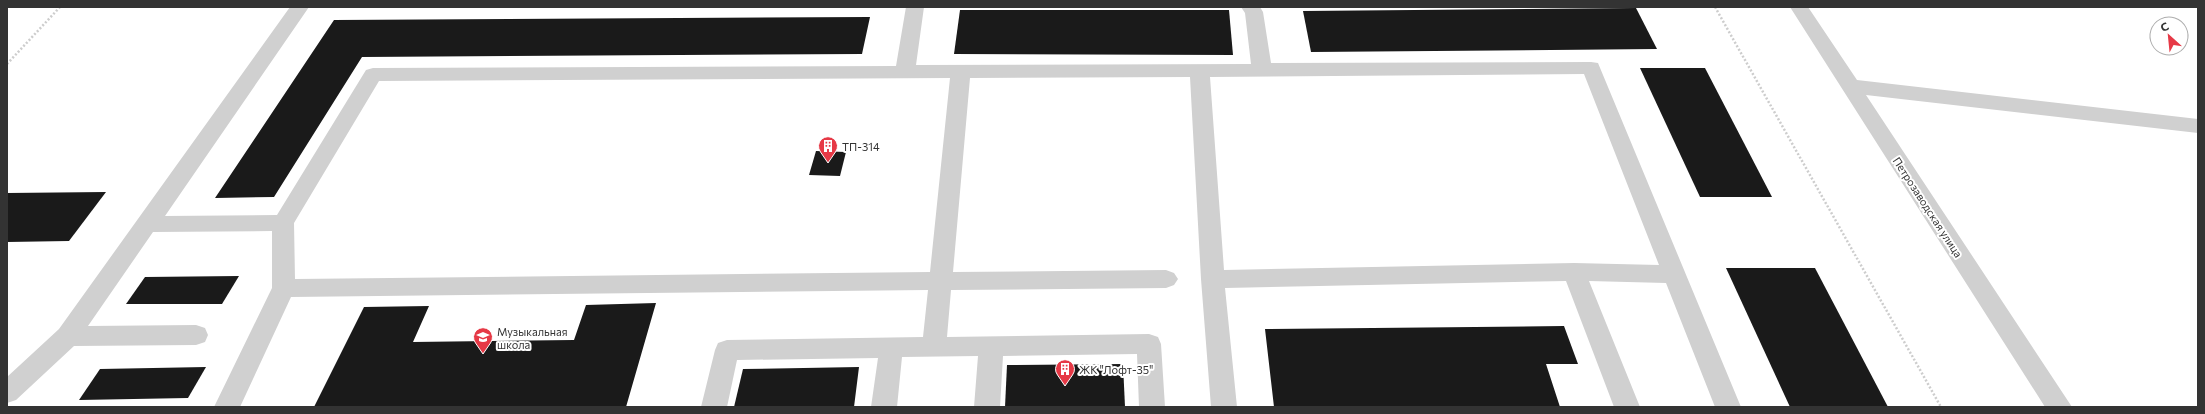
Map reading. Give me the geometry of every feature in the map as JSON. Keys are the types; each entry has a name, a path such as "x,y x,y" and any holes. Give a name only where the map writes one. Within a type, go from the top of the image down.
{"street":[{"path":"7,393 68,336 300,7"},
{"path":"905,72 916,7"},
{"path":"1250,7 1254,12 1262,71"},
{"name":"Петрозаводская улица","path":"1799,7 2059,407"},
{"path":"227,407 284,288 283,223 373,75 1200,72 1591,68 1728,407"},
{"path":"934,347 960,72"},
{"path":"1200,72 1213,279 1224,407"},
{"path":"1849,86 2198,126"},
{"path":"147,224 283,223"},
{"path":"1213,279 1574,272 1674,274"},
{"path":"1574,272 1627,407"},
{"path":"284,288 940,280 1166,279"},
{"path":"68,336 196,335"},
{"path":"714,407 727,350 1149,344 1152,407"},
{"path":"987,407 991,346"},
{"path":"884,407 891,348"}],"path":[{"path":"7,64 60,7"},
{"path":"1715,7 1941,407"}],"building":[{"path":"1636,8 1657,49 1311,52 1303,11"},
{"path":"960,10 1229,10 1233,55 954,54"},
{"path":"870,17 862,54 362,57 274,197 215,198 334,20"},
{"path":"1640,68 1705,68 1772,197 1700,197"},
{"name":"ТП-314","path":"816,151 846,152 840,176 809,175"},
{"path":"106,192 69,241 7,242 7,193"},
{"path":"1726,268 1815,268 1888,407 1790,407"},
{"path":"239,276 222,304 126,304 145,277"},
{"path":"656,303 626,407 314,407 364,307 429,306 413,342 574,340 586,305"},
{"path":"1564,326 1578,364 1546,364 1560,407 1274,407 1265,329"},
{"name":"ЖК \"Лофт-35\"","path":"1123,364 1125,407 1005,407 1007,365"},
{"path":"206,367 188,398 79,400 100,369"},
{"path":"859,367 854,407 734,407 743,369"}],"place":[{"name":"ТП-314","path":"828,163"},
{"name":"Музыкальная школа","path":"483,354"},
{"name":"ЖК \"Лофт-35\"","path":"1065,386"}]}
